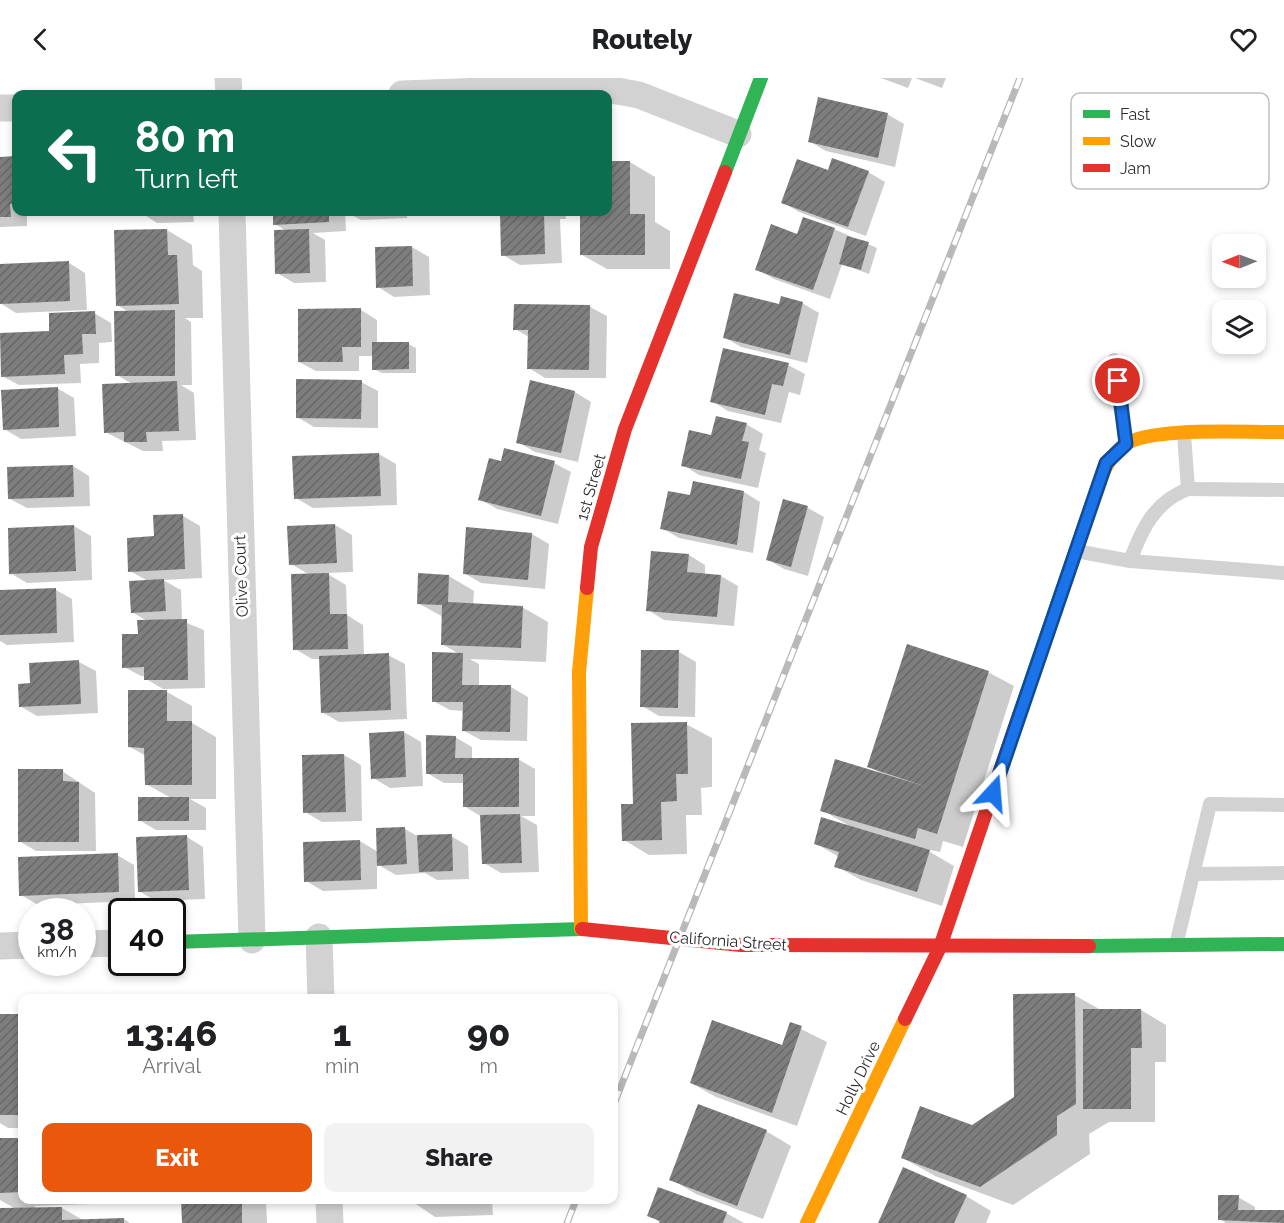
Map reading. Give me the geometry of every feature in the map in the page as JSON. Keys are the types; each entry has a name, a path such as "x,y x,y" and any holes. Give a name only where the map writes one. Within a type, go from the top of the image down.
{"street":[{"name":"1st Street","path":"581,929 579,672 591,547 625,429 738,134 762,78"},
{"path":"512,90 595,87 612,90"},
{"path":"612,90 639,95 738,134"},
{"name":"Olive Court","path":"231,216 252,940"},
{"path":"1126,444 1155,434 1284,432"},
{"name":"Holly Drive","path":"807,1223 940,947 1106,463 1126,444"},
{"name":"California Street","path":"186,942 581,929 741,945 940,947 1284,944"},
{"path":"320,937 321,994"},
{"path":"0,946 18,945"},
{"path":"329,1204 330,1223"}],"lane":[{"path":"1114,360 1126,444"},
{"path":"1184,434 1188,489"},
{"path":"1130,561 1143,526 1172,495 1188,489 1284,490"},
{"path":"1076,551 1130,561 1284,573"},
{"path":"1176,945 1210,804 1284,805"},
{"path":"1193,874 1284,873"}],"building":[{"path":"818,97 888,113 878,158 808,142"},
{"path":"12,156 11,217 0,217 0,157"},
{"path":"832,158 869,171 848,227 781,203 797,159 828,170"},
{"path":"612,161 630,161 630,214 645,214 645,255 580,255 580,216 612,216"},
{"path":"273,216 329,216 329,222 273,225"},
{"path":"500,216 544,216 545,254 501,256"},
{"path":"803,217 835,228 813,290 755,270 771,224 797,234"},
{"path":"167,229 168,255 177,255 179,304 116,306 114,230"},
{"path":"309,229 310,273 275,274 274,230"},
{"path":"847,236 869,242 861,270 839,264"},
{"path":"412,246 413,286 376,288 375,247"},
{"path":"69,261 70,301 0,304 0,264"},
{"path":"734,293 779,304 781,296 803,302 790,355 723,338"},
{"path":"514,304 590,305 589,370 527,369 528,330 513,330"},
{"path":"361,308 361,347 342,347 343,362 298,362 298,309"},
{"path":"175,310 175,376 115,376 114,311"},
{"path":"95,311 96,334 82,334 83,354 64,355 65,374 1,377 0,333 49,331 49,313"},
{"path":"372,342 409,342 409,369 372,370"},
{"path":"723,348 789,363 783,386 772,384 765,415 710,402"},
{"path":"296,379 362,380 361,419 296,418"},
{"path":"530,380 575,391 561,453 516,443"},
{"path":"177,381 179,431 146,432 147,442 124,442 124,432 104,433 102,384"},
{"path":"58,387 59,427 3,430 1,390"},
{"path":"716,416 747,423 742,441 749,442 741,479 681,466 689,430 711,435"},
{"path":"504,448 555,461 541,516 478,500 489,458 501,461"},
{"path":"379,453 381,496 294,499 292,456"},
{"path":"73,465 74,497 8,499 7,467"},
{"path":"693,481 744,491 737,545 660,529 668,491 690,495"},
{"path":"783,499 808,506 791,567 766,560"},
{"path":"183,514 185,569 128,572 127,538 154,536 153,515"},
{"path":"335,524 337,563 289,565 287,526"},
{"path":"74,525 76,571 9,574 8,528"},
{"path":"466,527 532,533 528,580 463,574"},
{"path":"651,551 689,554 687,572 721,575 717,617 646,611"},
{"path":"329,573 330,614 347,614 348,649 293,650 291,574"},
{"path":"418,573 449,575 448,602 523,606 521,648 441,645 442,605 417,604"},
{"path":"164,579 166,611 131,613 129,581"},
{"path":"56,588 57,633 0,635 0,590"},
{"path":"187,619 188,680 144,680 144,667 122,668 122,634 138,634 137,620"},
{"path":"907,644 989,671 937,834 918,828 915,839 820,811 835,759 927,787 867,767"},
{"path":"641,650 679,650 678,708 640,707"},
{"path":"432,652 463,653 462,685 511,685 510,732 462,731 463,702 432,702"},
{"path":"389,653 391,710 321,713 319,656"},
{"path":"79,660 81,704 19,707 18,684 30,683 29,663"},
{"path":"128,690 167,690 167,721 192,721 192,785 145,785 144,748 128,747"},
{"path":"687,722 688,774 676,774 677,801 661,802 662,840 622,841 621,804 633,804 631,723"},
{"path":"404,731 406,777 371,779 369,733"},
{"path":"426,735 456,736 455,758 519,758 519,807 463,807 463,774 426,774"},
{"path":"344,754 346,812 303,813 302,755"},
{"path":"18,769 63,769 63,781 79,782 79,842 18,842"},
{"path":"138,797 189,797 189,821 138,821"},
{"path":"520,814 522,863 482,864 480,815"},
{"path":"821,817 930,850 917,892 834,867 839,852 814,844"},
{"path":"405,827 407,864 377,866 376,828"},
{"path":"452,834 453,871 419,872 417,835"},
{"path":"187,835 189,890 138,892 136,837"},
{"path":"360,840 361,880 304,882 303,842"},
{"path":"118,853 119,892 19,896 18,857"},
{"path":"1075,993 1076,1104 1057,1116 1057,1135 980,1187 901,1158 920,1106 972,1125 1014,1097 1013,994"},
{"path":"1083,1009 1141,1009 1142,1048 1131,1048 1131,1109 1083,1109"},
{"path":"0,1014 18,1014 18,1115 0,1115"},
{"path":"712,1020 782,1045 790,1022 802,1026 772,1113 690,1083"},
{"path":"698,1104 767,1130 737,1206 669,1180"},
{"path":"0,1138 18,1138 18,1192 0,1193"},
{"path":"903,1167 967,1195 954,1223 878,1223"},
{"path":"658,1187 727,1212 723,1223 659,1223 660,1221 647,1216"},
{"path":"1218,1195 1239,1195 1238,1210 1284,1210 1284,1223 1218,1220"},
{"path":"181,1204 242,1204 242,1223 182,1223"},
{"path":"62,1207 62,1220 124,1218 124,1223 0,1223 0,1208"}],"railway":[{"path":"618,1094 1020,78"},
{"path":"567,1223 574,1204"}],"traffic: fast":[{"path":"725,172 761,78"},
{"path":"1019,715 1099,483"},
{"path":"186,942 582,929"},
{"path":"1089,946 1284,944"}],"traffic: slow":[{"path":"1099,483 1115,453 1124,445 1137,439 1177,433 1284,432"},
{"path":"581,929 579,672 587,588"},
{"path":"807,1223 905,1019"}],"traffic: jam":[{"path":"587,588 591,547 625,429 725,172"},
{"path":"905,1019 940,947 1019,715"},
{"path":"582,929 741,945 1089,946"}],"route":[{"path":"993,793 1106,463 1126,444 1118,381"}]}
